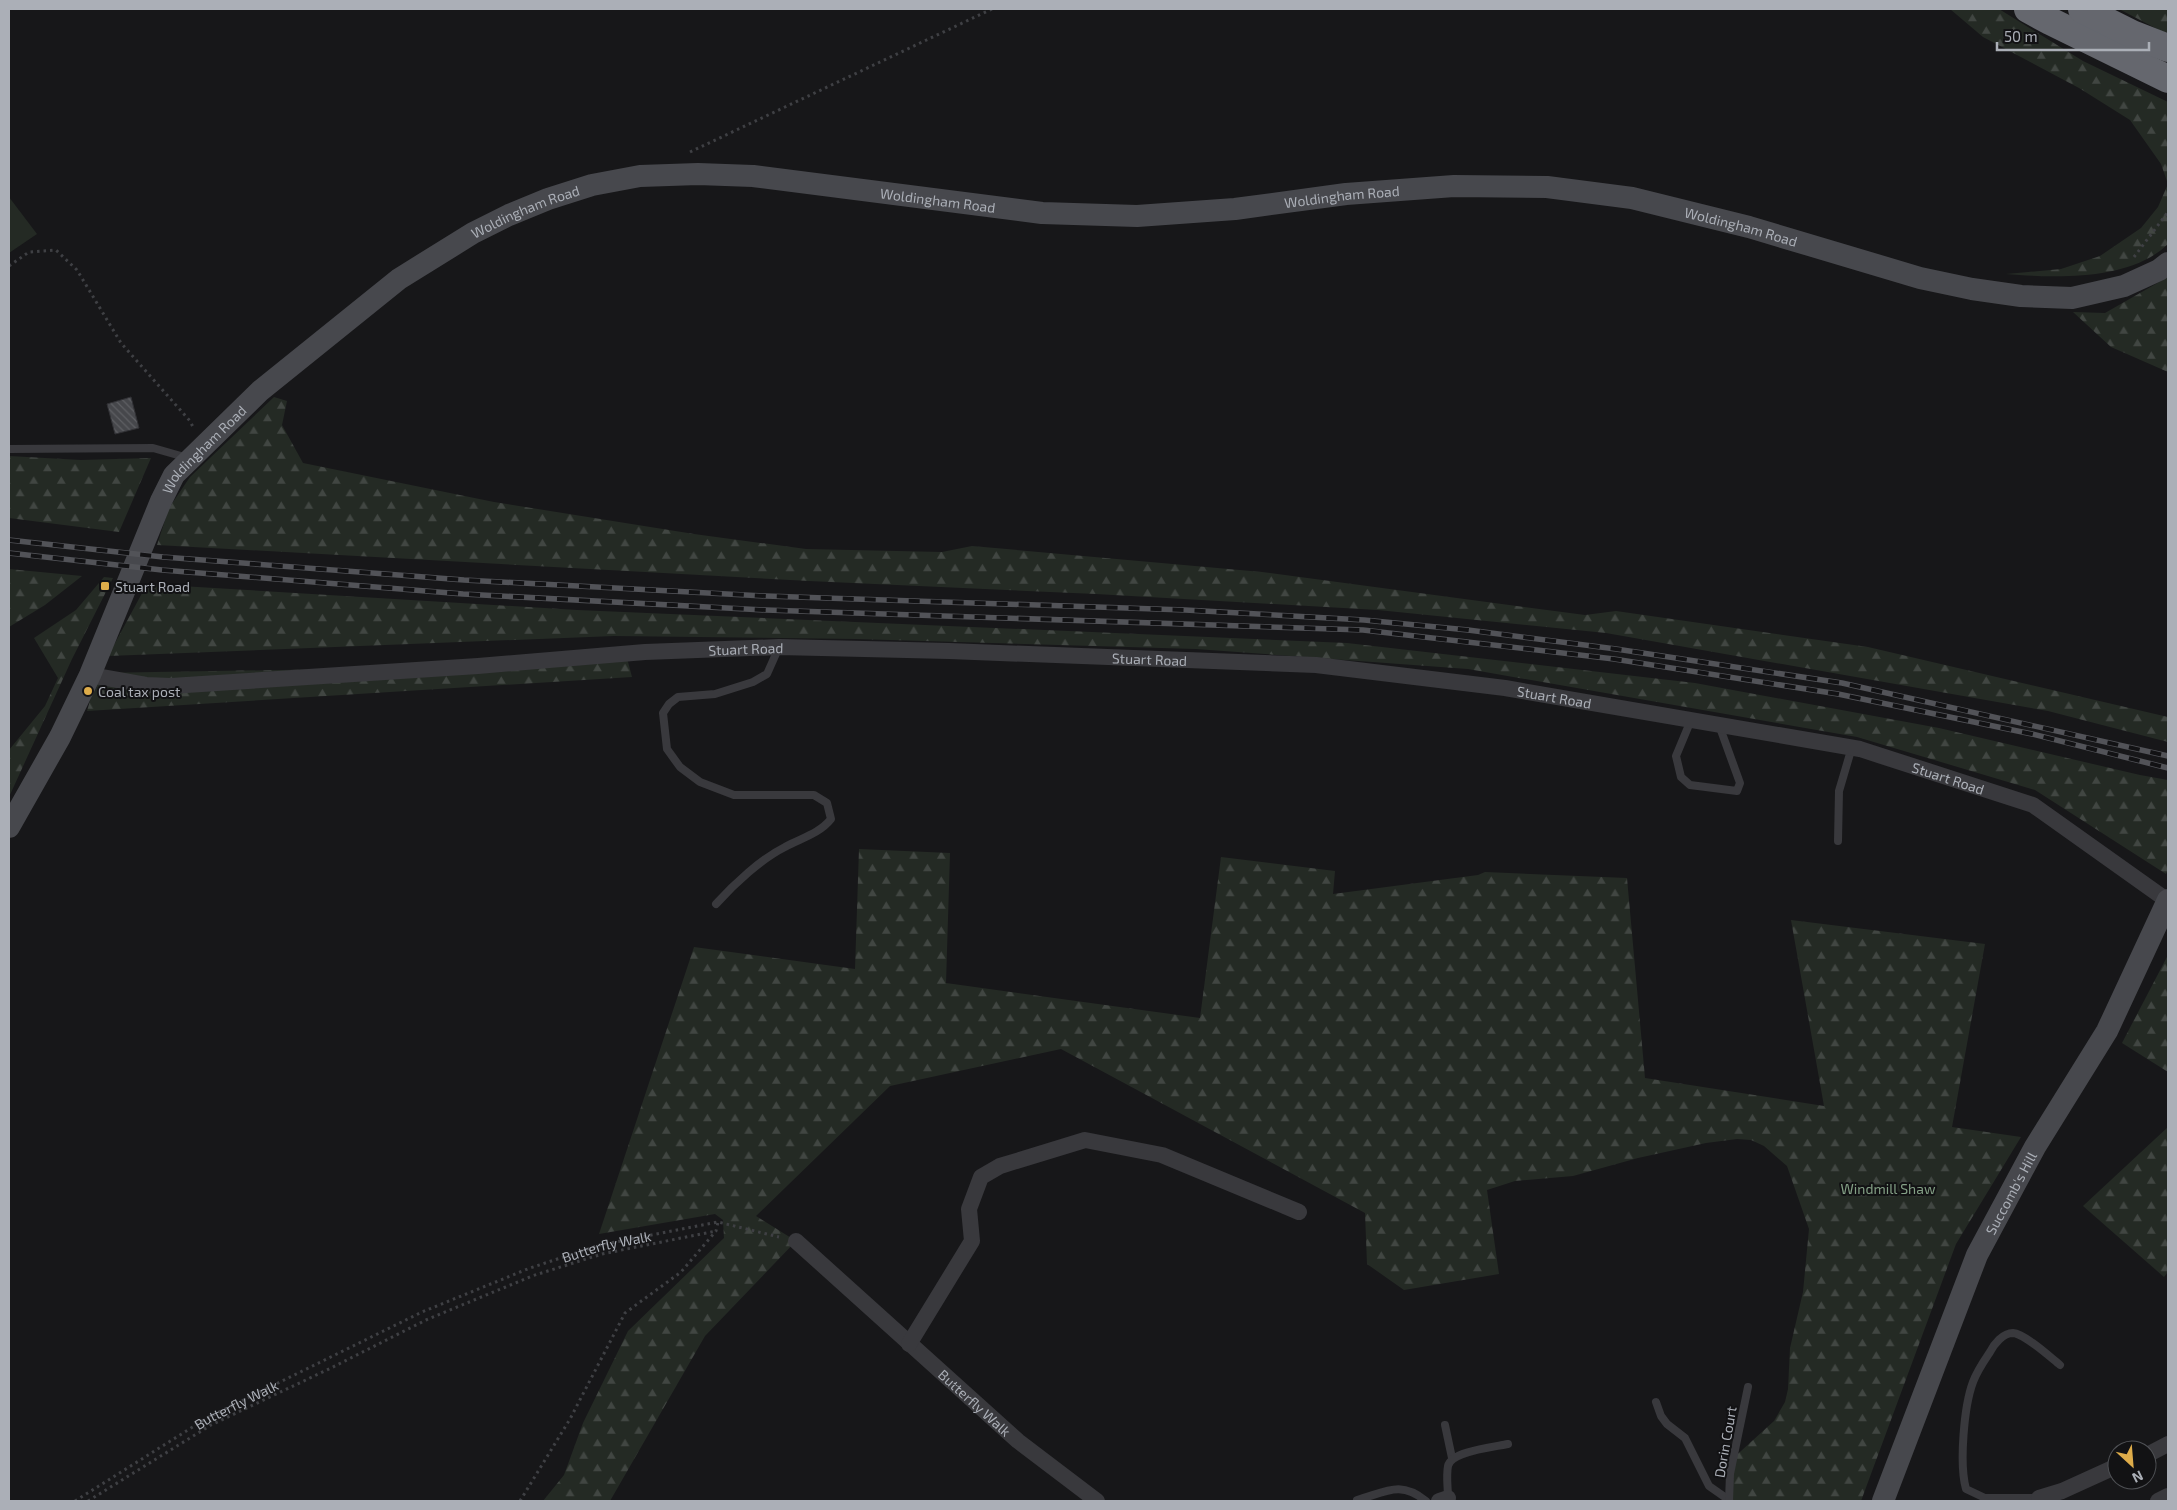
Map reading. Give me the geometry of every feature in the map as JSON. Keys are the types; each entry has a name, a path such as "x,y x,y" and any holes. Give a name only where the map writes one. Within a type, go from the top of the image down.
{"highway":[{"path":"2028,9 2168,80"},
{"path":"2082,9 2132,34 2168,48"}],"street":[{"name":"Woldingham Road","path":"9,827 60,737 90,675 161,502 174,475 268,385 399,279 473,233 524,208 592,185 640,176 698,174 753,176 1042,213 1137,216 1236,209 1346,194 1454,186 1547,187 1632,198 1749,227 1920,278 1972,289 2020,296 2072,298 2124,286 2159,270 2168,263"},
{"name":"Stuart Road","path":"90,675 146,685 171,686 478,666 645,652 779,647 949,651 1316,665 1505,688 1852,747 2033,805 2168,900"},
{"name":"Succomb's Hill","path":"1883,1501 1977,1255 2035,1147 2107,1031 2168,900"},
{"path":"909,1344 972,1241 969,1209 981,1177 1000,1166 1085,1140 1162,1155 1299,1212"},
{"name":"Butterfly Walk","path":"796,1241 1018,1441 1097,1501"},
{"path":"2039,1498 2062,1491 2107,1471"},
{"path":"2158,1501 2168,1496"}],"lane":[{"path":"9,449 153,448 196,452"},
{"path":"716,904 734,884 783,847 824,828 831,819 827,803 814,795 734,795 700,782 680,767 667,749 663,713 669,704 678,697 714,694 753,682 767,674 779,647"},
{"path":"1691,720 1676,756 1681,777 1690,785 1738,791 1740,783 1719,724"},
{"path":"1838,841 1839,791 1852,747"},
{"path":"2039,1498 1985,1498 1966,1488 1962,1476 1963,1444 1968,1402 1972,1383 1980,1367 1993,1346 2007,1334 2013,1333 2021,1336 2060,1365"},
{"name":"Dorin Court","path":"1729,1501 1730,1474 1748,1387"},
{"path":"1656,1402 1661,1416 1667,1424 1685,1438 1709,1486 1729,1501"},
{"path":"1445,1425 1452,1458"},
{"path":"1443,1500 1448,1465 1452,1458 1508,1444"},
{"path":"1357,1500 1397,1489 1407,1489 1426,1501"}],"path":[{"path":"685,154 992,9"},
{"path":"9,266 29,252 56,250 77,270 121,343 190,421 196,452"},
{"path":"520,1501 570,1419 625,1313 681,1272 716,1231 718,1222"},
{"name":"Butterfly Walk","path":"75,1501 207,1418 422,1312 530,1268 600,1245 718,1222 796,1241"},
{"path":"88,1501 211,1424 426,1320 532,1276 602,1254 716,1231"}],"green space":[{"path":"1950,9 1999,9 2083,61 2168,102 2168,184 2161,164 2130,120 2079,88 1983,37"},
{"path":"2119,9 2168,9 2168,33 2161,31"},
{"path":"2168,184 2168,244 2152,256 2134,265 2092,274 2047,276 2006,274 2061,269 2100,256 2141,228 2158,207"},
{"path":"9,197 37,234 9,253"},
{"path":"2168,277 2168,372 2111,347 2073,312 2105,313"},
{"path":"274,397 287,401 282,425 303,463 494,502 694,534 806,549 942,552 972,546 1262,572 1585,615 1616,611 1868,647 2168,717 2168,742 2048,711 1606,633 1378,610 157,545 169,508 190,477"},
{"path":"9,456 81,460 151,458 119,532 9,518"},
{"path":"9,569 82,576 45,605 9,627"},
{"path":"104,577 113,578 72,659 9,797 9,750 45,706 58,678 34,638 76,610"},
{"path":"147,584 577,610 1347,643 1695,683 1939,728 2168,780 2168,870 2166,874 2035,790 1857,737 1468,669 1196,649 856,639 614,636 108,656"},
{"path":"627,658 632,677 87,711 98,673 396,668"},
{"name":"Windmill Shaw","path":"859,849 950,853 946,983 1200,1018 1221,857 1335,871 1333,894 1478,875 1485,872 1627,878 1645,1078 1824,1106 1791,920 1985,944 1952,1127 2021,1137 1956,1244 1861,1501 1727,1501 1730,1461 1774,1421 1785,1402 1788,1389 1790,1348 1803,1292 1809,1229 1787,1166 1764,1146 1751,1140 1737,1139 1706,1143 1638,1158 1573,1176 1515,1181 1487,1190 1499,1274 1404,1290 1367,1264 1365,1213 1061,1049 890,1086 756,1216 796,1241 705,1336 610,1501 543,1501 564,1475 583,1423 628,1331 724,1238 723,1220 715,1214 599,1234 694,947 855,969"},
{"path":"2168,955 2168,1072 2122,1043"},
{"path":"2168,1127 2168,1272 2164,1277 2083,1206"}],"building":[{"path":"131,397 139,428 115,434 107,404"}],"railway":[{"path":"9,540 163,557 464,580 766,596 1185,610 1364,620 1468,630 1616,649 1842,683 2168,756"},
{"path":"9,553 162,570 463,594 766,610 1363,630 1614,659 1838,694 2032,734 2168,768"}],"place":[{"name":"Stuart Road","path":"105,586"},
{"name":"Coal tax post","path":"88,691"}]}
